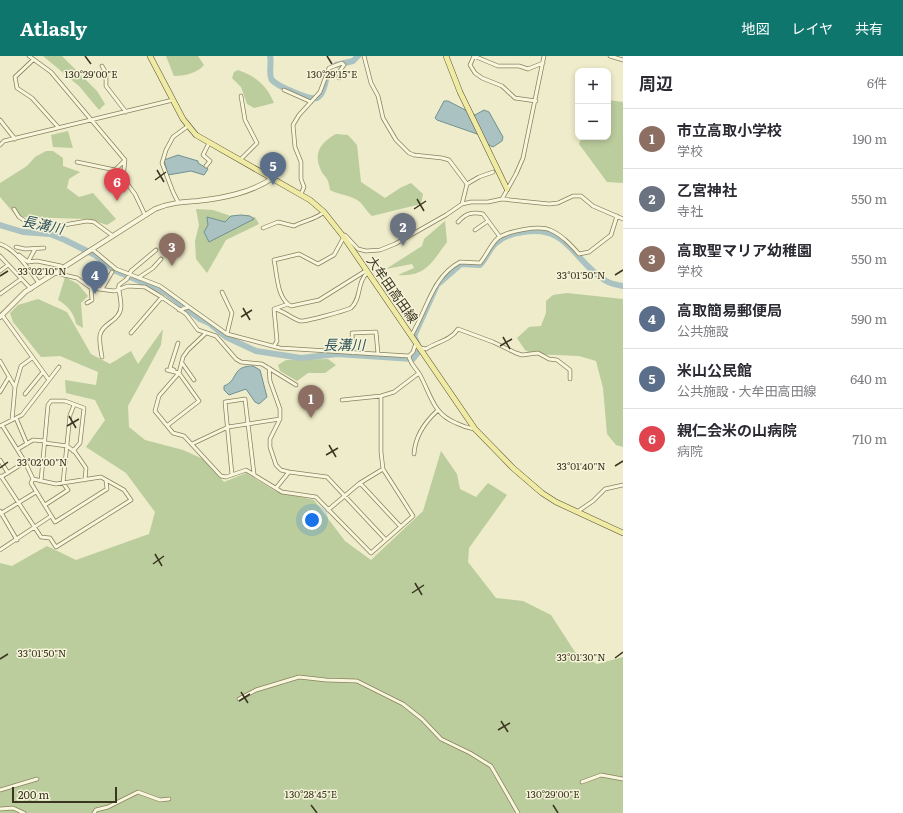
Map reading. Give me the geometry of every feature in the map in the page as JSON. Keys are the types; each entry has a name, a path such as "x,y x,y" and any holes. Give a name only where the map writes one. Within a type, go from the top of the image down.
{"main road":[{"name":"大牟田高田線","path":"150,56 188,126 196,135 301,194 324,212 343,236 475,428 513,468 536,489 556,502 623,533"},
{"path":"446,56 460,92 507,189"}],"street":[{"path":"29,56 51,72 125,160 123,178 135,194 145,215"},
{"path":"364,56 371,84 378,96 383,118 396,140 409,153 414,155 449,160 467,184"},
{"path":"536,101 515,98 502,86 474,73 470,65 474,56 498,66 519,66 528,70 543,63"},
{"path":"502,199 523,158 536,101 544,56"},
{"path":"610,56 623,60"},
{"path":"33,60 15,78 17,88 32,98 58,127"},
{"path":"301,194 304,186 301,179 301,162 295,147 293,125 299,115 322,88 329,68 342,63 344,65 339,72 339,78"},
{"path":"102,66 106,72 106,86 126,112"},
{"path":"284,90 311,102"},
{"path":"240,160 257,143 244,115 241,96"},
{"path":"0,144 4,141 58,127 173,100"},
{"path":"0,120 15,139"},
{"path":"178,202 162,163 166,150 173,137 188,126"},
{"path":"206,166 210,161 203,155 209,143"},
{"path":"77,162 115,170 125,160"},
{"path":"462,204 467,184 479,177 493,172"},
{"path":"49,380 1,316 20,297 39,283 163,205 236,195 273,178"},
{"path":"367,271 319,300 291,306 283,301 274,260 299,254 318,264 334,255 339,248 343,236 345,235 358,249 366,251 380,250 395,244 446,215 462,204 470,202 488,202 502,199 549,204 558,203 573,196 581,196 593,206 623,219"},
{"path":"14,209 19,217 34,227 40,227 48,224 58,226 87,221 94,222 113,236"},
{"path":"263,228 278,222 294,226 301,222 318,218 324,212"},
{"path":"458,222 466,214 483,214 500,237"},
{"path":"411,336 418,326 436,284 460,262 480,263 491,245 500,237 527,229 549,229 568,242 579,254 589,252 611,235 617,216"},
{"path":"475,230 488,221"},
{"path":"0,244 28,262 37,261 60,266"},
{"path":"16,247 35,249 44,248"},
{"path":"28,262 35,249"},
{"path":"92,249 116,269 160,286 227,334 280,348 409,356 417,345 426,349 435,343 452,337 458,329 493,342 516,354 538,353 549,360 557,360 570,370 570,378"},
{"path":"10,250 25,264 39,283"},
{"path":"102,358 100,335 104,327 110,324 120,312 119,285 156,250"},
{"path":"0,256 31,289"},
{"path":"138,278 153,268 161,259"},
{"path":"0,271 8,265"},
{"path":"274,309 281,310 288,316 302,322 351,308 355,305 362,278 367,271"},
{"path":"102,289 112,272"},
{"path":"55,273 77,278 91,288 119,291 128,286 138,285 145,287 186,314 198,330 216,336 241,362 259,362 296,385"},
{"path":"0,294 21,279"},
{"path":"87,303 92,300 91,288"},
{"path":"222,292 232,313 227,334"},
{"path":"131,333 162,297"},
{"path":"274,309 288,304"},
{"path":"180,310 189,307"},
{"path":"274,309 277,341 274,346"},
{"path":"352,353 352,333 376,332 378,354"},
{"path":"206,333 188,350 179,373 159,396 155,411 173,433 184,436 224,478 246,470 282,492 316,497 370,553 413,516 383,469 381,452 381,396"},
{"path":"168,425 199,401 179,373 170,368 178,343"},
{"path":"409,356 410,361 419,373 437,411 450,421 469,428 475,428"},
{"path":"27,444 14,419 15,387 21,366 32,358"},
{"path":"0,362 15,387"},
{"path":"182,363 194,380"},
{"path":"60,367 22,415 1,425 26,462 33,479 31,483 55,522 107,489 106,481"},
{"path":"269,368 270,381 280,409 280,419 270,439 270,447 276,465 281,470 289,472 327,477 385,539"},
{"path":"167,370 179,373"},
{"path":"25,394 43,372"},
{"path":"342,400 381,396 394,392 419,373"},
{"path":"0,392 9,377"},
{"path":"232,476 226,402 245,399 254,474"},
{"path":"41,481 48,404 51,401 65,401 84,408 80,443 73,451"},
{"path":"45,505 68,490 63,482 70,415 74,405"},
{"path":"414,454 416,438 429,419 437,411"},
{"path":"192,444 228,427 280,419"},
{"path":"18,449 33,440 66,446 73,451 86,468 85,480"},
{"path":"0,460 8,473"},
{"path":"26,462 1,477 41,537 50,538 56,547 131,500 124,490 101,477 56,484 33,479"},
{"path":"328,510 360,483 383,469"},
{"path":"276,488 289,472"},
{"path":"360,483 400,526"},
{"path":"577,512 593,501 605,489 623,485"},
{"path":"17,540 0,513 36,492"},
{"path":"0,550 51,516"},
{"path":"239,699 256,690 299,677 357,681 403,704 422,719 441,739 491,766 518,813"},
{"path":"582,782 601,775 623,779"},
{"path":"0,790 37,779"},
{"path":"94,813 96,810 108,807 138,792 160,800 169,798"},
{"path":"0,809 13,808 24,813"}],"green space":[{"path":"43,56 62,56 97,91 105,104 99,110 79,86"},
{"path":"166,56 198,56 204,65 190,74 174,76"},
{"path":"238,70 250,75 260,82 268,91 274,103 254,108 247,104 241,87 232,78 234,72"},
{"path":"611,100 623,102 623,183 607,182 579,144 580,140 611,140"},
{"path":"68,131 73,148 53,147 51,135"},
{"path":"336,134 348,135 357,145 361,182 385,198 411,183 423,194 421,204 372,216 357,200 330,190 328,181 321,171 318,156 320,147 323,143"},
{"path":"46,151 53,151 63,158 63,166 80,172 69,179 67,188 79,197 93,193 116,219 107,225 89,219 21,217 13,212 0,197 0,183 27,166 35,157"},
{"path":"196,209 213,210 231,216 255,217 259,224 226,240 207,273 196,259 195,241 199,225"},
{"path":"445,221 447,242 427,267 415,274 408,275 398,275 414,268 412,264 386,269 422,246 424,239"},
{"path":"65,277 78,284 88,296 81,303 83,328 76,324 74,316 70,310 58,300"},
{"path":"567,293 623,299 623,447 616,445 607,434 603,388 596,361 579,356 532,354 525,350 517,338 529,327 541,326 546,313 546,301 553,295"},
{"path":"38,299 67,312 91,354 110,364 131,351 138,364 163,329 161,345 128,406 129,427 145,440 183,450 203,459 224,482 246,473 275,491 314,500 345,541 371,560 423,511 441,451 457,474 460,489 476,497 488,483 507,495 469,548 468,562 496,598 523,601 551,615 575,652 597,664 623,657 623,813 0,813 0,563 12,566 47,546 76,560 149,534 155,512 126,473 86,447 105,420 95,400 66,393 65,380 96,385 98,372 60,356 41,357 13,322 10,313 18,305"},
{"path":"328,359 336,365 325,373 308,373 297,381 280,371 278,365 286,360"}],"water":[{"path":"444,101 448,101 475,115 484,110 489,112 503,137 502,141 493,147 487,144 480,135 437,120 435,118"},
{"path":"178,155 198,161 198,163 208,169 204,175 191,171 168,175 164,160"},
{"path":"231,216 250,216 254,219 209,242 204,232 208,225 207,217 225,222"},
{"path":"253,366 260,370 267,397 259,404 255,402 246,389 229,395 224,390 224,386 232,380 241,368"}],"waterway":[{"path":"270,56 270,75 272,80 280,86 301,95 317,98 323,91 327,76"},
{"path":"336,65 353,61 358,56"},
{"name":"長溝川","path":"0,225 23,232 50,234 65,240 95,255 116,271 165,292 226,337 256,351 301,358 337,354 413,359 420,350 414,336 437,285 461,264 480,265 496,243 505,237 516,233 538,231 550,233 569,246 585,264 606,281 623,286"}],"place":[{"name":"米山公民館","path":"273,185"},
{"name":"親仁会米の山病院","path":"117,201"},
{"name":"乙宮神社","path":"403,246"},
{"name":"高取聖マリア幼稚園","path":"172,266"},
{"name":"高取簡易郵便局","path":"95,294"},
{"name":"市立高取小学校","path":"311,418"}]}
